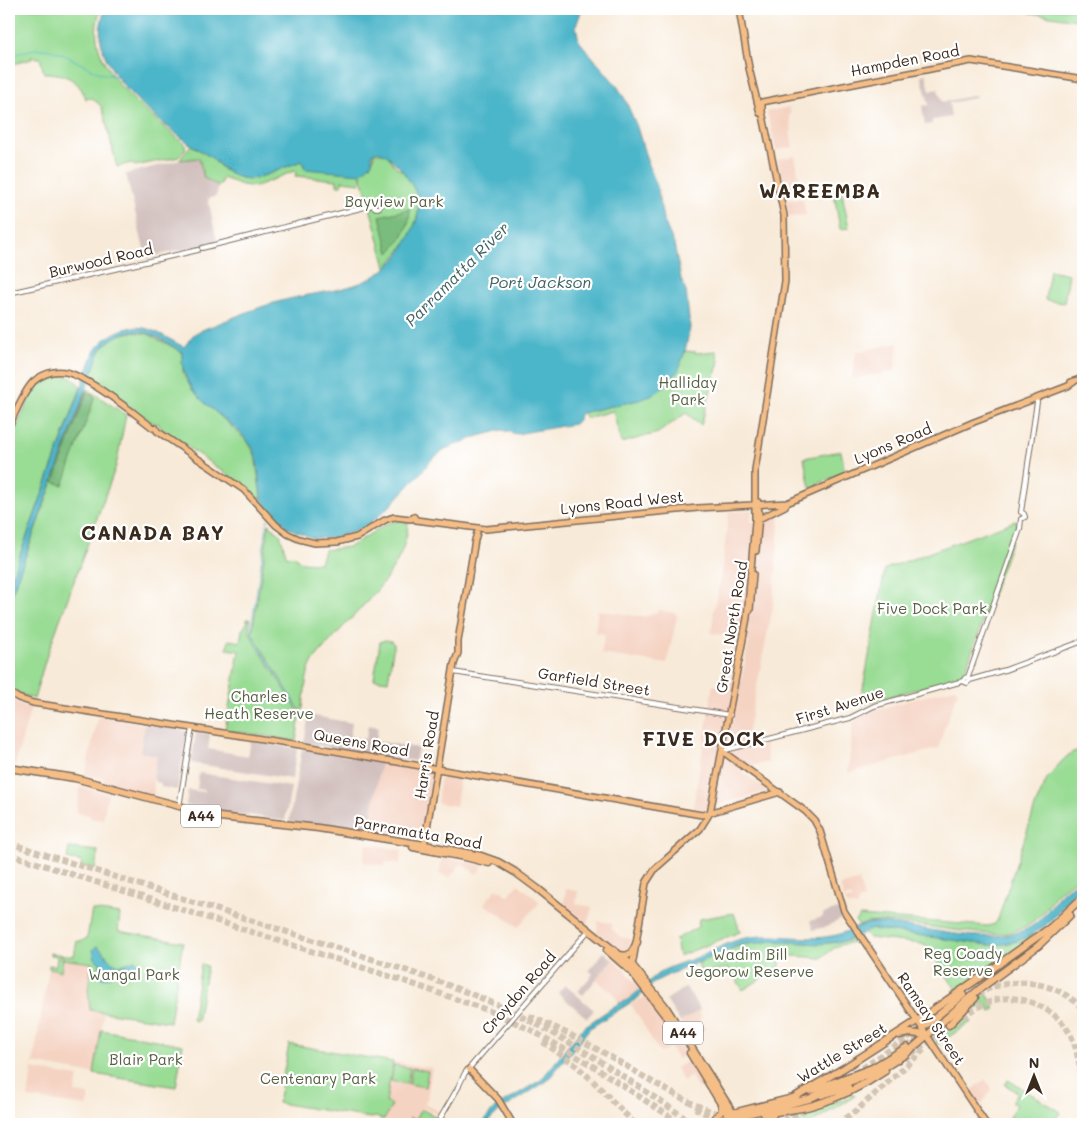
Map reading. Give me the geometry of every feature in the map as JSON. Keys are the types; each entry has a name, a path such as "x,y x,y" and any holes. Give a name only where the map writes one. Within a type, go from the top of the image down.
{"highway":[{"name":"Parramatta Road","path":"9,770 74,778 220,817 318,828 424,847"},
{"name":"Parramatta Road","path":"9,770 74,781 216,820 323,833 481,856 509,868 545,895 631,967"},
{"path":"925,1026 977,984 1034,944 1083,897"},
{"path":"948,1025 995,978 1038,946 1083,902"},
{"name":"Wattle Street","path":"730,1116 793,1098 896,1036 1051,927"},
{"name":"Parramatta Road","path":"587,932 620,954 653,993 730,1116"},
{"path":"620,954 625,956 630,954 637,942"},
{"name":"Wattle Street","path":"730,1116 776,1113 814,1105 843,1095 868,1082 896,1063 977,991 995,978"},
{"path":"896,1036 907,1033 927,1036"},
{"path":"793,1098 865,1071 907,1047"},
{"name":"Wattle Street","path":"730,1116 809,1099 829,1089 879,1071 903,1056"},
{"path":"809,1099 831,1093 863,1080"},
{"path":"757,1124 776,1113"}],"main road":[{"name":"Great North Road","path":"729,714 752,603 759,519 754,477 785,281 784,225 739,9"},
{"name":"Hampden Road","path":"760,103 971,61 1083,79"},
{"path":"9,426 28,388 40,377 51,372 70,373 90,384 240,487 270,519 281,529 296,538 315,543 330,543 357,537 385,520 398,517 476,530"},
{"name":"Lyons Road","path":"757,505 787,503 1035,398 1068,386 1083,378"},
{"path":"759,519 785,506 787,503"},
{"name":"Great North Road","path":"631,967 637,942 646,883 655,869 700,829 710,813 747,618 757,505"},
{"name":"Lyons Road West","path":"476,530 698,508 757,505"},
{"name":"Harris Road","path":"424,847 476,530"},
{"name":"Queens Road","path":"9,692 18,698 33,703 437,769 702,815 780,792"},
{"name":"Ramsay Street","path":"722,751 810,815 817,825 844,910 986,1124"},
{"path":"468,1070 499,1100 513,1124"},
{"path":"711,1124 713,1119 721,1112 730,1116"},
{"path":"711,1124 730,1116"}],"street":[{"name":"Burwood Road","path":"9,293 200,249 373,206"},
{"path":"969,678 1020,529 1021,520 1018,516 1021,512 1037,402 1035,398"},
{"path":"969,678 1005,670 1083,641"},
{"name":"Garfield Street","path":"453,672 729,714"},
{"name":"First Avenue","path":"722,751 850,718 877,705 969,678"},
{"path":"179,807 192,728"},
{"name":"Croydon Road","path":"437,1124 468,1070 587,932"}],"shaded area":[{"path":"926,74 930,91 938,89 942,102 976,95 975,98 949,103 951,117 932,120 932,124 925,125 922,106 929,105 921,75"},
{"path":"789,107 793,147 776,150 767,112"},
{"path":"795,156 801,190 784,192 778,159"},
{"path":"199,158 204,178 219,186 216,196 208,199 217,241 146,258 126,174 180,160"},
{"path":"803,199 806,215 789,217 786,200"},
{"path":"898,343 895,371 852,379 856,352"},
{"path":"751,510 751,522 762,522 780,511 773,606 744,750 765,745 768,762 741,771 769,791 717,805 705,811 693,808 713,685 729,688 731,680 741,682 749,640 711,633 713,614 720,582 729,512"},
{"path":"598,610 642,617 660,610 675,613 677,616 667,664 601,654 605,634 595,632"},
{"path":"955,688 958,692 943,731 939,748 848,773 853,722 875,710"},
{"path":"9,698 24,706 31,707 15,765 9,764"},
{"path":"309,715 352,723 350,737 366,739 368,725 378,727 376,741 418,748 415,761 304,743"},
{"path":"98,716 145,724 140,752 157,756 153,778 154,795 103,781 103,778 85,775"},
{"path":"145,724 187,731 177,790 161,787 161,783 156,782 153,778 157,756 140,752"},
{"path":"196,732 210,734 208,749 248,756 251,741 296,748 292,779 191,763"},
{"path":"302,749 381,762 368,834 289,822"},
{"path":"381,762 433,772 420,840 368,834"},
{"path":"199,773 291,787 285,821 249,815 219,814 186,805 188,790 205,792 205,790 197,789"},
{"path":"441,775 460,776 456,806 437,803"},
{"path":"80,786 108,794 103,820 90,818 90,815 76,813"},
{"path":"367,844 402,850 400,864 386,862 385,866 363,862"},
{"path":"442,857 483,866 477,874 461,864 450,877 444,876 439,874"},
{"path":"859,880 864,899 858,901 857,907 846,904 845,901 852,899 851,896 844,898 840,886"},
{"path":"518,884 540,902 518,927 484,904 497,888 508,896"},
{"path":"566,889 578,891 576,904 592,907 586,924 563,906"},
{"path":"838,909 842,917 841,919 826,927 813,930 810,921"},
{"path":"598,921 612,923 611,929 621,937 631,939 628,953 621,953 597,932"},
{"path":"604,952 613,959 583,995 578,991 593,974 589,970"},
{"path":"63,959 92,963 88,989 90,1010 104,1013 94,1074 33,1063 49,968 61,971"},
{"path":"613,959 640,987 636,993 619,1003 611,990 609,991 596,979"},
{"path":"565,985 594,1010 587,1018 558,993"},
{"path":"686,987 700,1010 680,1022 666,1000"},
{"path":"647,996 669,1026 686,1054 678,1059 670,1047 660,1053 631,1004"},
{"path":"698,1011 702,1017 699,1019 706,1029 690,1039 680,1022"},
{"path":"690,1059 705,1084 698,1089 691,1076 683,1081 676,1068"},
{"path":"393,1062 432,1068 427,1099 424,1103 440,1112 438,1115 422,1107 414,1120 410,1118 407,1124 392,1124 384,1120 392,1105 386,1103"},
{"path":"32,1069 78,1077 75,1093 89,1095 87,1106 28,1098"},
{"path":"985,1079 992,1089 980,1107 970,1092"}],"green space":[{"path":"9,9 101,9 96,29 99,49 108,68 120,85 136,102 184,143 186,148 179,157 135,166 131,163 117,167 101,106 92,98 86,99 79,86 70,78 58,74 44,73 40,58 31,57 32,59 9,65"},
{"path":"1023,9 1083,9 1083,21 1031,13"},
{"name":"Bayview Park","path":"191,145 209,156 225,171 245,178 257,178 302,161 305,169 373,160 374,153 385,153 397,168 405,174 414,187 418,199 415,223 403,246 386,267 361,174 360,183 342,181 341,185 337,185 337,180 295,176 296,171 294,171 255,187 242,185 223,178 219,186 204,178 199,158 180,160"},
{"path":"842,193 849,228 840,229 834,194"},
{"path":"410,209 404,233 389,253 380,216"},
{"path":"1050,270 1069,274 1064,303 1045,300"},
{"path":"132,332 148,334 182,352 183,373 192,390 248,442 255,455 262,505 242,485 162,429 159,424 153,423 89,378 95,361 108,342 122,334"},
{"name":"Halliday Park","path":"685,351 696,353 716,351 719,361 701,425 686,413 658,433 621,443 613,411 586,418 582,412 631,402 652,394 668,383 680,364"},
{"path":"53,375 69,376 81,387 9,585 9,443 35,387 44,379"},
{"path":"87,389 126,415 116,466 46,658 34,699 22,695 9,686 9,601"},
{"path":"87,392 95,397 63,485 54,482"},
{"path":"841,451 845,472 810,488 804,458"},
{"name":"Five Dock Park","path":"1015,521 1017,525 964,674 860,705 885,569"},
{"path":"408,522 406,539 400,555 381,585 313,661 307,677 302,714 252,633 269,524 280,534 287,557 293,555 301,562 320,563 324,550 349,547 388,523"},
{"name":"Charles Heath Reserve","path":"247,619 250,619 249,629 253,639 297,709 300,717 296,741 225,730 239,651 227,649 229,640 240,642 242,630 247,623"},
{"path":"385,640 391,641 394,644 388,681 374,679 380,642"},
{"path":"1083,748 1083,875 1058,893 1041,915 1032,922 1013,932 993,934 886,922 859,926 855,921 860,916 988,926 995,924 1036,804 1047,779 1071,753"},
{"path":"69,848 98,851 95,869 81,866 82,862 67,859"},
{"name":"Wangal Park","path":"92,910 120,914 118,931 183,942 170,1022 90,1010 88,989 92,963 63,959 61,971 49,968 49,965 56,966 57,956 50,955 50,953 74,956 77,941 87,938"},
{"path":"734,913 740,932 679,956 676,939 698,927 699,919"},
{"name":"Reg Coady Reserve","path":"872,929 989,945 1012,942 1034,934 1036,937 957,991 927,947 922,944 869,938 863,932"},
{"name":"Wadim Bill Jegorow Reserve","path":"852,939 853,942 837,946 821,958 780,955 780,967 743,990 729,968 710,972 702,978 698,963 745,944 755,942 833,943"},
{"path":"201,964 207,966 197,1021 192,1020"},
{"path":"986,992 994,1006 994,1010 991,1012 985,1003 967,1015 971,1022 938,1044 935,1042 960,1021"},
{"name":"Blair Park","path":"101,1030 183,1045 176,1087 94,1074"},
{"name":"Centenary Park","path":"289,1044 393,1062 386,1102 392,1105 384,1120 376,1117 371,1118 278,1103"},
{"path":"394,1065 410,1068 407,1084 391,1081"},
{"path":"412,1068 428,1071 425,1087 409,1084"},
{"path":"1008,1080 1061,1112 1051,1124 1014,1124 1009,1117 1016,1105 1012,1102 1018,1092 1005,1085"},
{"path":"854,1094 855,1096 809,1124 792,1124 786,1116 777,1123 774,1117 811,1111 841,1099 843,1100"},
{"path":"421,1109 437,1117 433,1124 407,1124 410,1118 415,1120"}],"water":[{"name":"Port Jackson","path":"106,9 582,9 576,26 579,41 617,86 625,99 637,127 657,186 663,219 674,244 681,279 686,291 690,328 679,369 673,378 651,396 581,413 574,424 516,434 502,430 479,436 445,449 430,461 391,505 367,526 332,538 313,538 286,527 266,506 261,495 257,461 252,447 242,435 197,395 188,383 183,369 182,352 151,334 133,332 120,334 109,341 100,351 9,601 9,585 95,350 100,344 118,331 140,328 148,329 184,347 194,334 251,311 281,301 357,284 373,277 388,266 401,251 417,219 419,207 415,190 401,169 387,156 377,151 372,154 372,163 360,174 305,169 302,161 253,179 241,178 231,174 158,119 124,86 111,68 103,49 100,29"},
{"path":"1083,878 1083,886 1042,928 1017,941 999,945 872,929 846,941 819,944 774,941 740,945 656,981 638,998 590,1028 547,1081 498,1112 486,1124 481,1124 496,1107 541,1080 584,1027 619,1003 636,994 659,973 676,965 741,939 764,936 821,938 843,933 869,923 893,924 971,936 1008,935 1031,927 1044,915 1062,893"},
{"path":"97,946 116,964 121,965 134,960 139,963 138,966 135,968 127,966 118,967 111,977 101,978 98,971 100,963 95,959 93,949"}],"waterway":[{"path":"9,56 35,49 43,49 62,54 97,72 116,76"},
{"path":"268,519 251,629 254,638 297,707"}],"tunnel":[{"path":"9,843 375,960 476,996 515,1013 555,1034 616,1071 694,1124"},
{"path":"9,854 404,981 490,1011 533,1031 593,1066 681,1124"},
{"path":"970,1000 996,986 1027,983 1037,984 1058,991 1076,1002 1083,1010"},
{"path":"904,1059 974,1009 999,999 1020,999 1042,1007 1060,1020 1074,1043 1083,1078"},
{"path":"529,1016 591,1046 668,1091 710,1111 731,1118 752,1121 780,1120 803,1111 829,1092"},
{"path":"855,1073 925,1026"},
{"path":"907,1047 926,1032"},
{"path":"543,1042 573,1063 591,1079 635,1124"},
{"path":"838,1124 856,1111 926,1048"},
{"path":"695,1108 717,1120"}],"district":[{"name":"WAREEMBA","path":"820,191"},
{"name":"CANADA BAY","path":"153,533"},
{"name":"FIVE DOCK","path":"704,739"}],"water label":[{"name":"Parramatta River","path":"457,274"}]}
